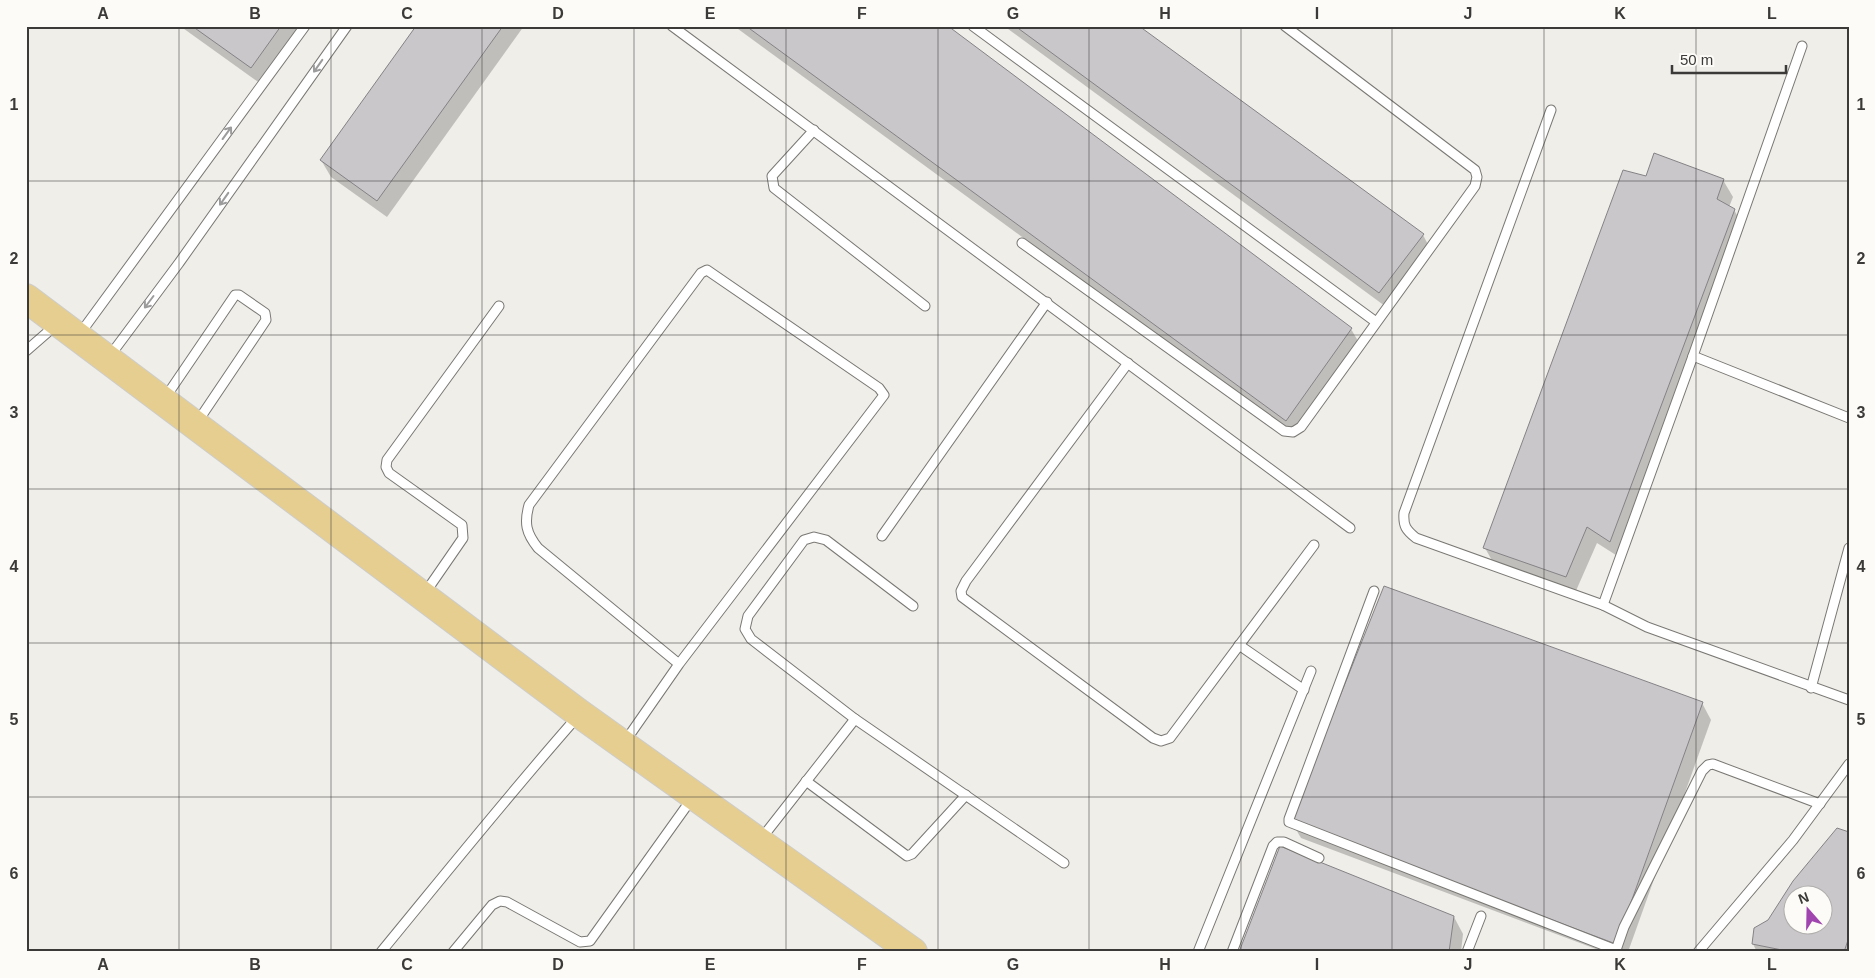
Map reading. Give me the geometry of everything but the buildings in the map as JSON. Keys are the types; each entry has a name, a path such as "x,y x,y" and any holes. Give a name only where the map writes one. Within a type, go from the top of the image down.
{"highway":[{"path":"26,298 580,714 913,952"}],"lane":[{"path":"26,351 69,329 305,26"},
{"path":"108,358 179,263 347,26"},
{"path":"672,26 1350,528"},
{"path":"973,26 1376,322"},
{"path":"1022,243 1284,431 1293,432 1300,427 1475,186 1477,177 1475,170 1285,26"},
{"path":"1603,605 1802,46"},
{"path":"1551,110 1404,513 1403,522 1406,531 1416,538 1603,605 1647,627 1811,688 1849,700"},
{"path":"814,130 772,176 774,188 924,306"},
{"path":"623,744 679,664 884,395 879,388 707,270 701,273 529,505 526,517 526,528 529,537 538,548 679,664"},
{"path":"164,400 235,295 239,295 265,313 266,320 196,424"},
{"path":"882,536 1047,302"},
{"path":"423,595 463,538 464,531 462,526 389,473 386,467 387,460 498,306"},
{"path":"1693,356 1849,418"},
{"path":"1128,363 966,581 960,594 973,607 1153,738 1161,740 1170,738 1314,545"},
{"path":"913,606 826,540 814,537 804,540 748,616 745,629 750,639 855,719 1064,863"},
{"path":"1811,688 1849,548"},
{"path":"1374,591 1288,819 1289,822 1617,951 1624,927 1702,770 1708,765 1713,764 1820,804"},
{"path":"1239,645 1304,690"},
{"path":"1198,952 1311,671"},
{"path":"380,952 477,837 525,776 580,714"},
{"path":"759,841 855,719"},
{"path":"1698,952 1820,804 1849,764"},
{"path":"806,781 907,856 912,854 966,795"},
{"path":"453,952 492,905 500,901 507,902 580,942 590,941 694,795"},
{"path":"1232,952 1276,842 1284,842 1319,858"},
{"path":"1467,952 1481,916"}]}
